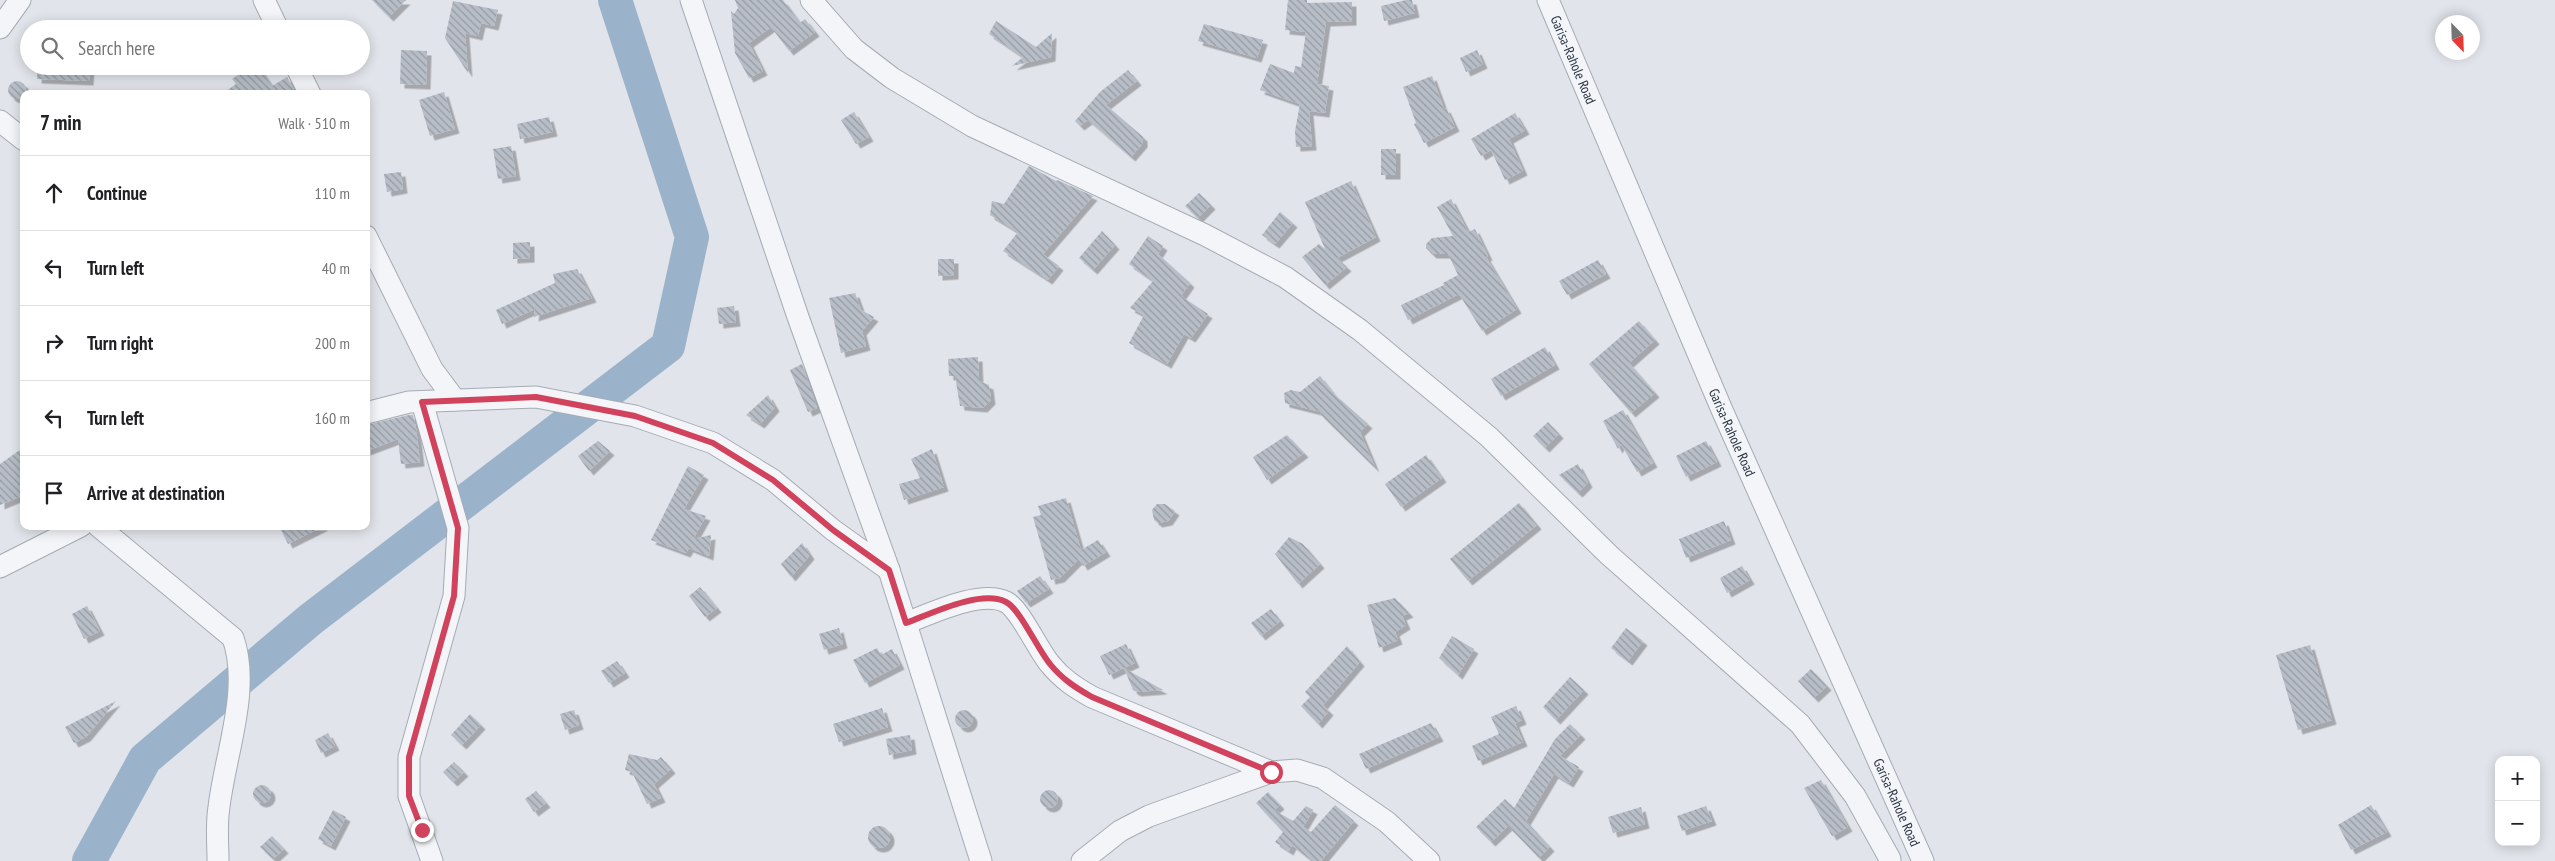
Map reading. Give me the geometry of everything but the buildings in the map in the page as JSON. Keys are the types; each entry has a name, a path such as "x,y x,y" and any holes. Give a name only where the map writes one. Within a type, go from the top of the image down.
{"street":[{"path":"0,28 20,0"},
{"path":"264,0 274,20"},
{"path":"691,0 798,317 889,570 981,861"},
{"path":"811,0 854,49 892,78 972,126 1205,235 1285,277 1360,330 1489,437 1609,555 1800,724 1855,796 1888,860 1920,855"},
{"name":"Garisa-Rahole Road","path":"1548,0 1722,410 1920,855"},
{"path":"300,75 308,90"},
{"path":"0,121 20,137"},
{"path":"370,244 432,369 455,400"},
{"path":"370,411 409,402 536,397 635,416 713,443 773,480 833,530 889,570"},
{"path":"422,402 458,528 454,596 409,757 409,796 432,861"},
{"path":"0,567 73,530"},
{"path":"103,530 233,638 239,666 236,703 218,809 218,861"},
{"path":"906,623 966,602 988,599 1006,602 1020,616 1049,664 1069,684 1092,697 1271,772"},
{"path":"1082,861 1120,831 1149,816 1271,772 1297,770 1323,778 1387,822 1429,861"}],"waterway":[{"path":"89,861 145,759 311,619 668,346 692,237 615,0"}],"route":[{"path":"422,830 409,796 409,757 454,596 458,528 422,402 536,397 635,416 713,443 773,480 833,530 889,570 906,623 943,608 966,602 988,599 1006,602 1020,616 1029,634 1049,664 1069,684 1092,697 1271,772"}]}
